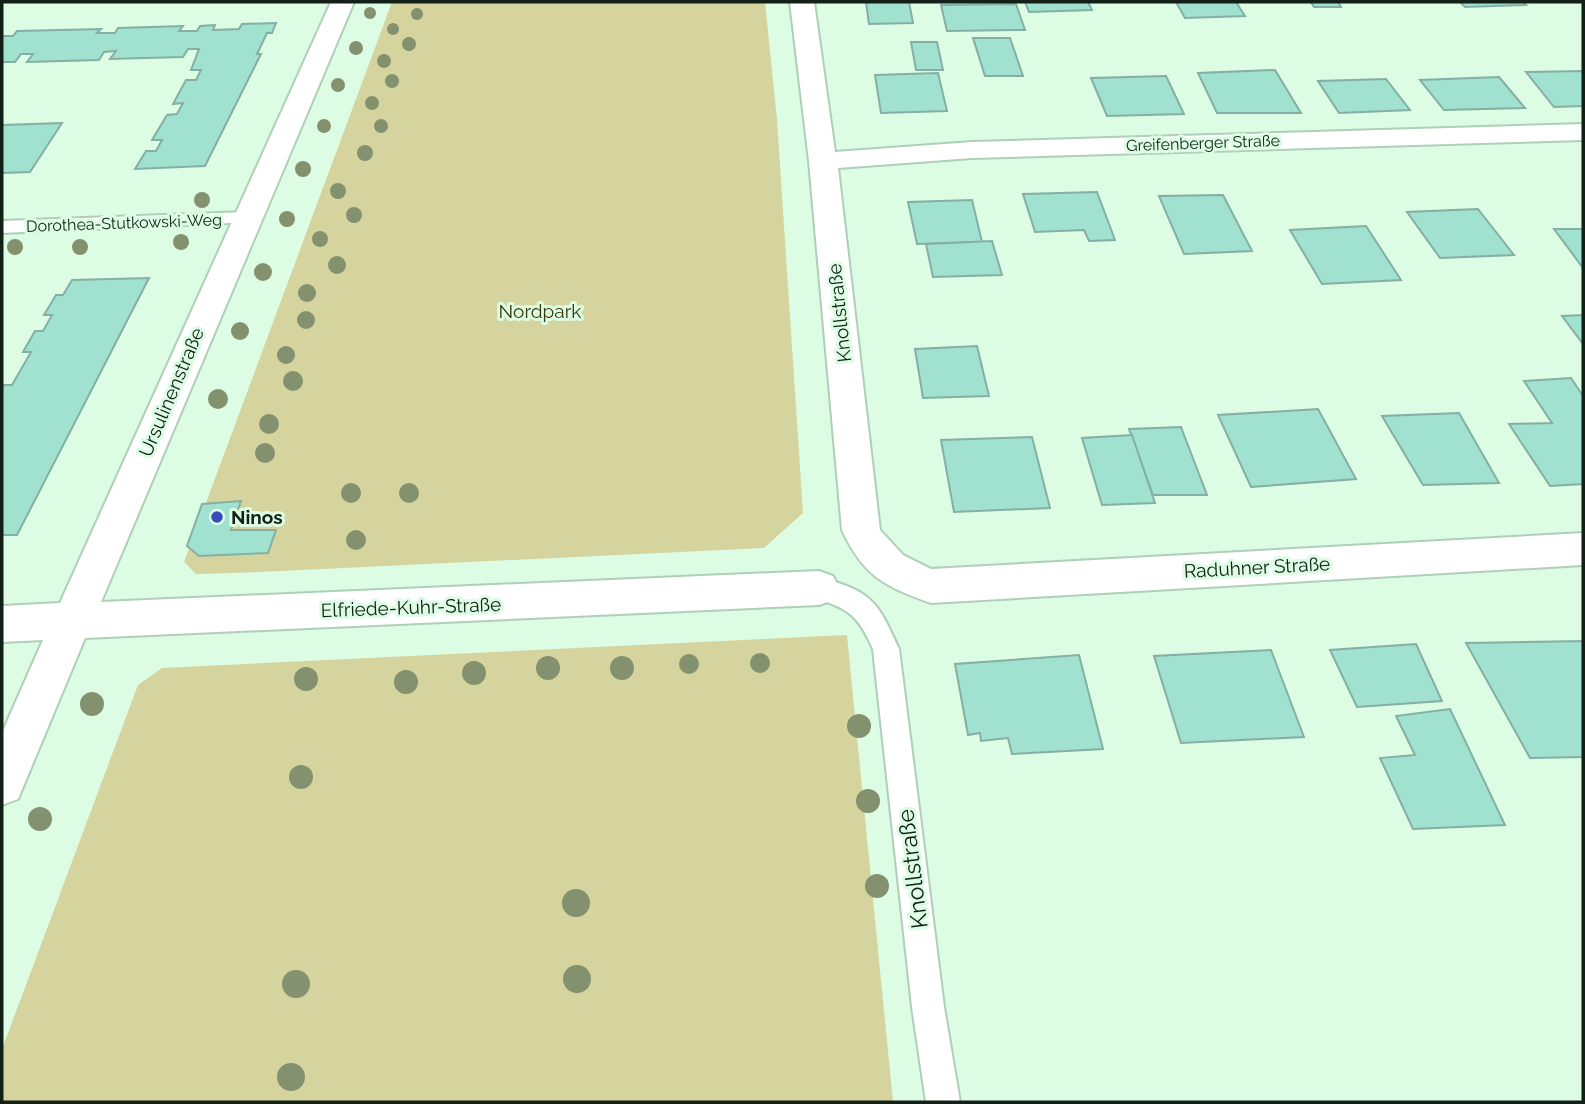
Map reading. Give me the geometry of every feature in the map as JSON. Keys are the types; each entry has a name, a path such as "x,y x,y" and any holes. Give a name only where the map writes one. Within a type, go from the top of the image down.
{"street":[{"name":"Ursulinenstraße","path":"2,783 342,2"},
{"name":"Knollstraße","path":"802,2 823,161 861,530 869,550 895,573 932,586"},
{"name":"Greifenberger Straße","path":"823,161 981,150 1583,132"},
{"name":"Raduhner Straße","path":"932,586 1583,549"},
{"name":"Elfriede-Kuhr-Straße","path":"2,624 819,588"}],"lane":[{"name":"Dorothea-Stutkowski-Weg","path":"2,227 246,218"},
{"name":"Knollstraße","path":"819,588 855,597 872,616 886,649 928,1007 943,1102"}],"green space":[{"name":"Nordpark","path":"392,2 765,2 777,120 803,513 764,548 196,574 184,562"},
{"path":"847,635 893,1102 2,1102 2,1049 138,685 162,668"}],"building":[{"path":"866,2 909,2 913,23 869,24"},
{"path":"1025,2 1088,2 1092,10 1029,12"},
{"path":"1176,2 1236,2 1245,16 1185,18"},
{"path":"1311,2 1338,2 1341,7 1314,7"},
{"path":"1460,2 1523,2 1526,5 1465,7"},
{"path":"1016,4 1025,30 947,31 941,5"},
{"path":"276,23 272,33 267,33 257,54 261,54 205,166 135,169 146,151 156,151 162,140 152,140 167,115 177,114 183,103 173,104 186,80 196,80 201,70 191,70 199,49 188,49 183,57 110,59 116,51 104,52 99,60 27,62 33,54 21,54 15,62 2,62 2,36 13,36 17,31 101,29 97,33 115,33 118,28 183,26 179,31 197,31 200,26 215,25 213,30 239,29 242,24"},
{"path":"973,38 1010,38 1023,76 985,76"},
{"path":"911,42 937,42 943,70 916,70"},
{"path":"1275,70 1301,113 1217,113 1198,73"},
{"path":"1583,71 1583,106 1554,107 1526,72"},
{"path":"938,73 947,111 881,113 875,75"},
{"path":"1166,76 1184,114 1107,116 1091,78"},
{"path":"1499,77 1525,108 1444,110 1420,80"},
{"path":"1386,79 1410,110 1339,113 1318,81"},
{"path":"62,123 30,172 2,173 2,125"},
{"path":"1097,192 1115,240 1089,241 1084,230 1035,232 1023,194"},
{"path":"1223,195 1252,251 1184,254 1159,196"},
{"path":"972,200 982,242 917,244 908,202"},
{"path":"1478,209 1514,255 1440,258 1407,212"},
{"path":"1366,226 1401,280 1322,284 1290,230"},
{"path":"1554,229 1583,229 1583,268"},
{"path":"992,241 1002,275 933,277 926,244"},
{"path":"149,278 17,535 2,535 2,389 4,385 12,385 31,352 23,352 35,331 43,331 52,315 44,315 56,295 63,295 72,280"},
{"path":"1583,315 1583,344 1562,316"},
{"path":"977,346 989,396 923,398 915,349"},
{"path":"1571,378 1583,396 1583,484 1550,486 1509,424 1552,423 1524,381"},
{"path":"1318,409 1356,479 1251,487 1218,415"},
{"path":"1459,413 1499,483 1423,485 1382,416"},
{"path":"1181,427 1207,495 1153,495 1129,429"},
{"path":"1132,435 1155,503 1102,505 1082,438"},
{"path":"1032,437 1050,508 954,512 941,440"},
{"name":"Ninos","path":"241,501 231,530 276,530 268,553 199,556 187,546 202,504"},
{"path":"1583,641 1583,757 1530,758 1466,643"},
{"path":"1416,644 1442,701 1357,707 1330,650"},
{"path":"1271,650 1304,737 1181,743 1154,656"},
{"path":"1079,655 1103,749 1012,754 1008,738 981,741 980,733 968,735 955,664"},
{"path":"1450,709 1505,825 1413,829 1380,758 1415,755 1396,716"}],"place":[{"name":"Ninos","path":"217,517"}]}
